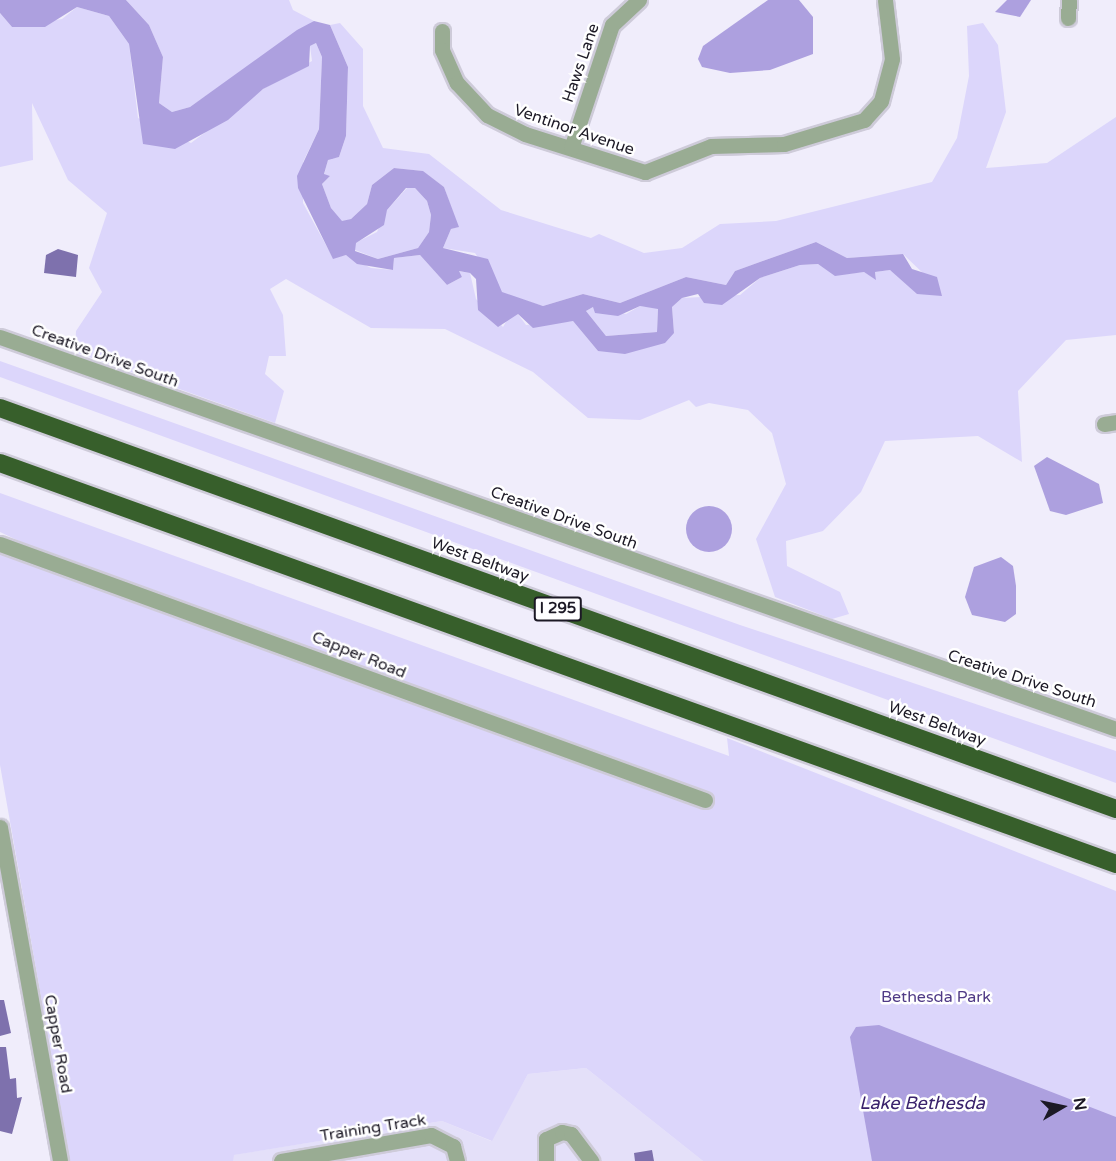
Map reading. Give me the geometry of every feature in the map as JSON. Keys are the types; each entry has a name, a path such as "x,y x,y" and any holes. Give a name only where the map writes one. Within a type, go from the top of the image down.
{"highway":[{"name":"West Beltway","path":"0,408 1116,809"},
{"path":"0,463 1116,864"}],"street":[{"name":"Haws Lane","path":"571,148 612,25 639,0"},
{"name":"Ventinor Avenue","path":"442,31 442,50 452,73 487,115 508,128 645,172 711,146 784,144 864,120 881,101 892,59 885,0"},
{"path":"1068,18 1069,0"},
{"name":"Creative Drive South","path":"0,337 1116,729"},
{"name":"Capper Road","path":"0,544 705,800"},
{"name":"Capper Road","path":"0,828 60,1161"},
{"path":"546,1161 546,1139 562,1132 571,1134 589,1160"},
{"name":"Training Track","path":"280,1161 431,1135 453,1146 457,1161"}],"shaded area":[{"path":"586,1068 703,1161 233,1161 233,1155 442,1121 491,1141 528,1074"}],"green space":[{"path":"126,0 289,0 293,10 314,21 190,107 172,112 159,103 163,57 149,25"},
{"path":"77,7 109,16 129,44 138,118 191,143 263,89 312,61 310,46 316,43 322,57 319,129 303,162 303,203 333,258 346,255 371,268 393,270 394,258 420,255 447,285 462,277 458,271 470,273 476,299 503,327 510,315 518,314 526,325 573,321 598,351 674,333 672,307 682,298 740,295 760,278 800,265 818,264 835,275 864,272 876,279 875,272 890,270 901,277 928,278 903,254 847,258 816,242 735,271 726,285 686,277 620,303 583,294 543,306 502,293 475,253 443,248 451,229 458,227 444,187 422,171 394,168 372,185 367,204 351,219 342,222 331,208 322,184 330,176 324,175 328,159 339,157 346,136 348,67 330,25 340,23 363,49 363,106 383,148 429,154 501,210 591,238 599,234 644,253 682,248 720,224 776,221 932,182 957,138 969,76 967,26 983,23 998,45 1006,112 986,168 1047,163 1116,117 1116,335 1066,340 1018,391 1022,462 978,436 885,441 861,492 823,531 786,541 787,566 840,592 849,614 832,619 775,597 756,539 786,484 772,433 748,410 709,403 696,407 689,400 640,420 588,418 533,372 445,329 371,328 286,279 270,289 283,315 286,356 269,356 265,374 284,391 275,423 75,352 76,331 102,292 89,268 107,213 68,180 32,103 33,160 0,167 0,13 12,27 62,19"},
{"path":"407,188 415,188 427,201 431,215 429,232 418,248 378,259 355,250 355,243 377,232 387,210"},
{"path":"640,306 658,308 657,332 606,336 586,311 593,307 626,314"},
{"path":"0,361 740,625 1116,751 1116,783 0,377"},
{"name":"Bethesda Park","path":"0,493 729,756 727,738 1116,891 1116,1161 703,1161 586,1068 528,1074 492,1141 442,1121 234,1155 233,1161 70,1161 0,765 0,555 14,556 19,541 0,532"}],"water":[{"path":"0,0 126,0 149,25 163,57 159,103 172,112 190,107 297,30 314,21 330,25 348,67 346,136 339,157 328,160 324,174 330,176 322,184 331,208 342,221 351,219 367,204 372,185 394,168 423,171 444,187 459,227 451,229 443,248 488,259 502,292 543,306 583,294 620,303 686,277 726,285 735,271 816,242 847,258 903,254 912,269 937,277 942,296 917,294 890,270 875,272 876,280 864,272 835,276 818,264 800,265 760,278 722,305 704,303 698,294 682,298 672,307 674,333 665,343 625,354 598,351 573,321 533,328 518,314 498,327 478,310 476,279 470,273 459,271 462,277 447,285 420,255 394,258 393,270 357,264 346,255 333,259 298,188 297,176 319,129 322,57 316,43 310,46 309,66 263,89 228,120 175,149 143,144 129,44 109,16 77,7 45,27 12,27 0,13","holes":["406,188 415,188 427,201 431,215 429,232 418,248 378,259 355,251 356,243 384,225 387,210","640,306 658,309 657,332 606,336 586,311 593,307 595,313 618,316"]},
{"path":"768,0 799,0 813,17 813,54 770,70 730,73 702,67 698,59 703,46"},
{"path":"1007,0 1031,0 1020,17 995,12"},
{"path":"1047,457 1099,484 1103,503 1066,515 1050,511 1034,466"},
{"path":"709,506 725,513 732,529 725,545 709,552 693,545 686,529 693,513"},
{"path":"1001,557 1013,566 1016,586 1016,614 1005,622 972,615 965,597 974,567"},
{"name":"Lake Bethesda","path":"879,1025 1116,1117 1116,1161 872,1161 850,1037 856,1027"}],"building":[{"path":"58,249 78,255 76,277 44,273 46,255"},
{"path":"0,1000 4,1000 11,1033 0,1036"},
{"path":"0,1047 6,1047 10,1079 16,1078 17,1098 22,1097 12,1134 0,1131"},
{"path":"652,1150 654,1161 635,1161 634,1153"}]}
